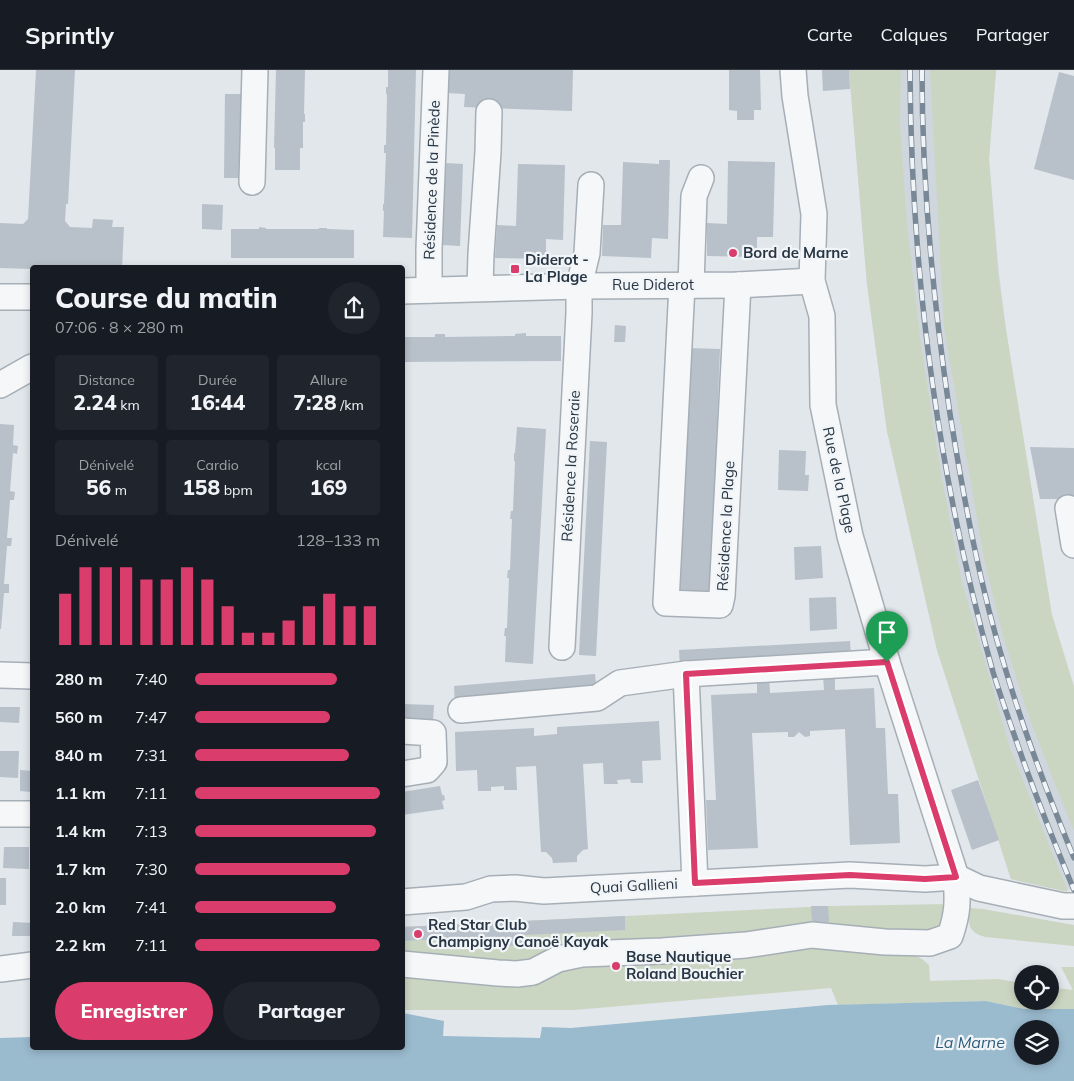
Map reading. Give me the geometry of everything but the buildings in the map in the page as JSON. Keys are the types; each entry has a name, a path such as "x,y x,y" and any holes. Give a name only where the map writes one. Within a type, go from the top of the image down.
{"street":[{"path":"252,182 256,70"},
{"name":"Résidence de la Pinède","path":"429,290 436,70"},
{"name":"Rue de la Plage","path":"405,964 498,974 517,974 533,972 558,959 582,954 736,946 812,935 885,942 930,943 950,936 956,917 958,897 956,877 887,662 850,536 823,405 822,316 812,281 814,214 795,96 793,70"},
{"path":"480,288 489,112"},
{"path":"686,285 694,196 701,178"},
{"name":"Résidence la Roseraie","path":"562,647 579,286 587,253 591,185"},
{"name":"Rue Diderot","path":"405,291 579,286 738,285 812,281"},
{"name":"Résidence la Plage","path":"686,285 666,603 720,605 738,285"},
{"path":"0,297 30,297"},
{"path":"0,386 30,368"},
{"path":"1068,508 1074,545"},
{"path":"462,710 597,698 620,684 686,674 887,662"},
{"path":"686,674 695,883"},
{"path":"0,675 30,676"},
{"path":"405,731 433,733 434,762 428,770 405,774"},
{"path":"0,814 30,814"},
{"name":"Quai Gallieni","path":"405,902 466,897 491,889 515,888 544,891 850,875 925,879 956,877"},
{"path":"956,877 979,888 1063,906 1074,906"},
{"path":"0,968 30,965"}],"shaded area":[{"path":"849,70 996,70 989,159 1006,330 1052,615 1074,687 1074,890 1055,889 1011,879 937,650 887,431 867,284"}],"green space":[{"path":"849,70 901,70 900,126 907,225 921,345 941,474 962,583 1010,748 1068,892 1011,879 937,650 887,431 867,284"},
{"path":"930,70 996,70 989,159 998,274 1052,615 1074,687 1074,831 1029,717 1003,636 984,559 944,327"},
{"name":"Base Nautique Roland Bouchier","path":"950,904 942,930 897,947 922,959 929,965 930,981 998,979 1014,982 1014,1007 986,1001 838,1005 831,988 574,1010 405,1010 405,927 828,906"},
{"path":"969,908 1074,925 1074,946 979,935 970,927"},
{"name":"Base Nautique Roland Bouchier","path":"1061,967 1074,967 1074,1009 1059,1009 1059,988 1073,990"}],"water":[{"name":"La Marne","path":"986,1001 1014,1007 1014,1010 1074,1009 1074,1081 0,1081 0,1038 30,1037 30,1050 405,1050 405,1013 444,1021 443,1036 540,1038 542,1027 571,1028 828,1005"}],"railway":[{"path":"910,70 912,146 922,298 931,374 957,524 996,683 1029,776 1074,890"},
{"path":"922,70 926,199 938,328 950,414 967,511 988,608 1013,695 1074,858"}],"place":[{"name":"Bord de Marne","path":"733,253"},
{"name":"Diderot - La Plage","path":"515,269"},
{"name":"Red Star Club Champigny Canoë Kayak","path":"418,934"},
{"name":"Base Nautique Roland Bouchier","path":"616,966"}],"route":[{"path":"887,662 956,877 925,879 850,875 695,883 686,674 887,662"}]}
